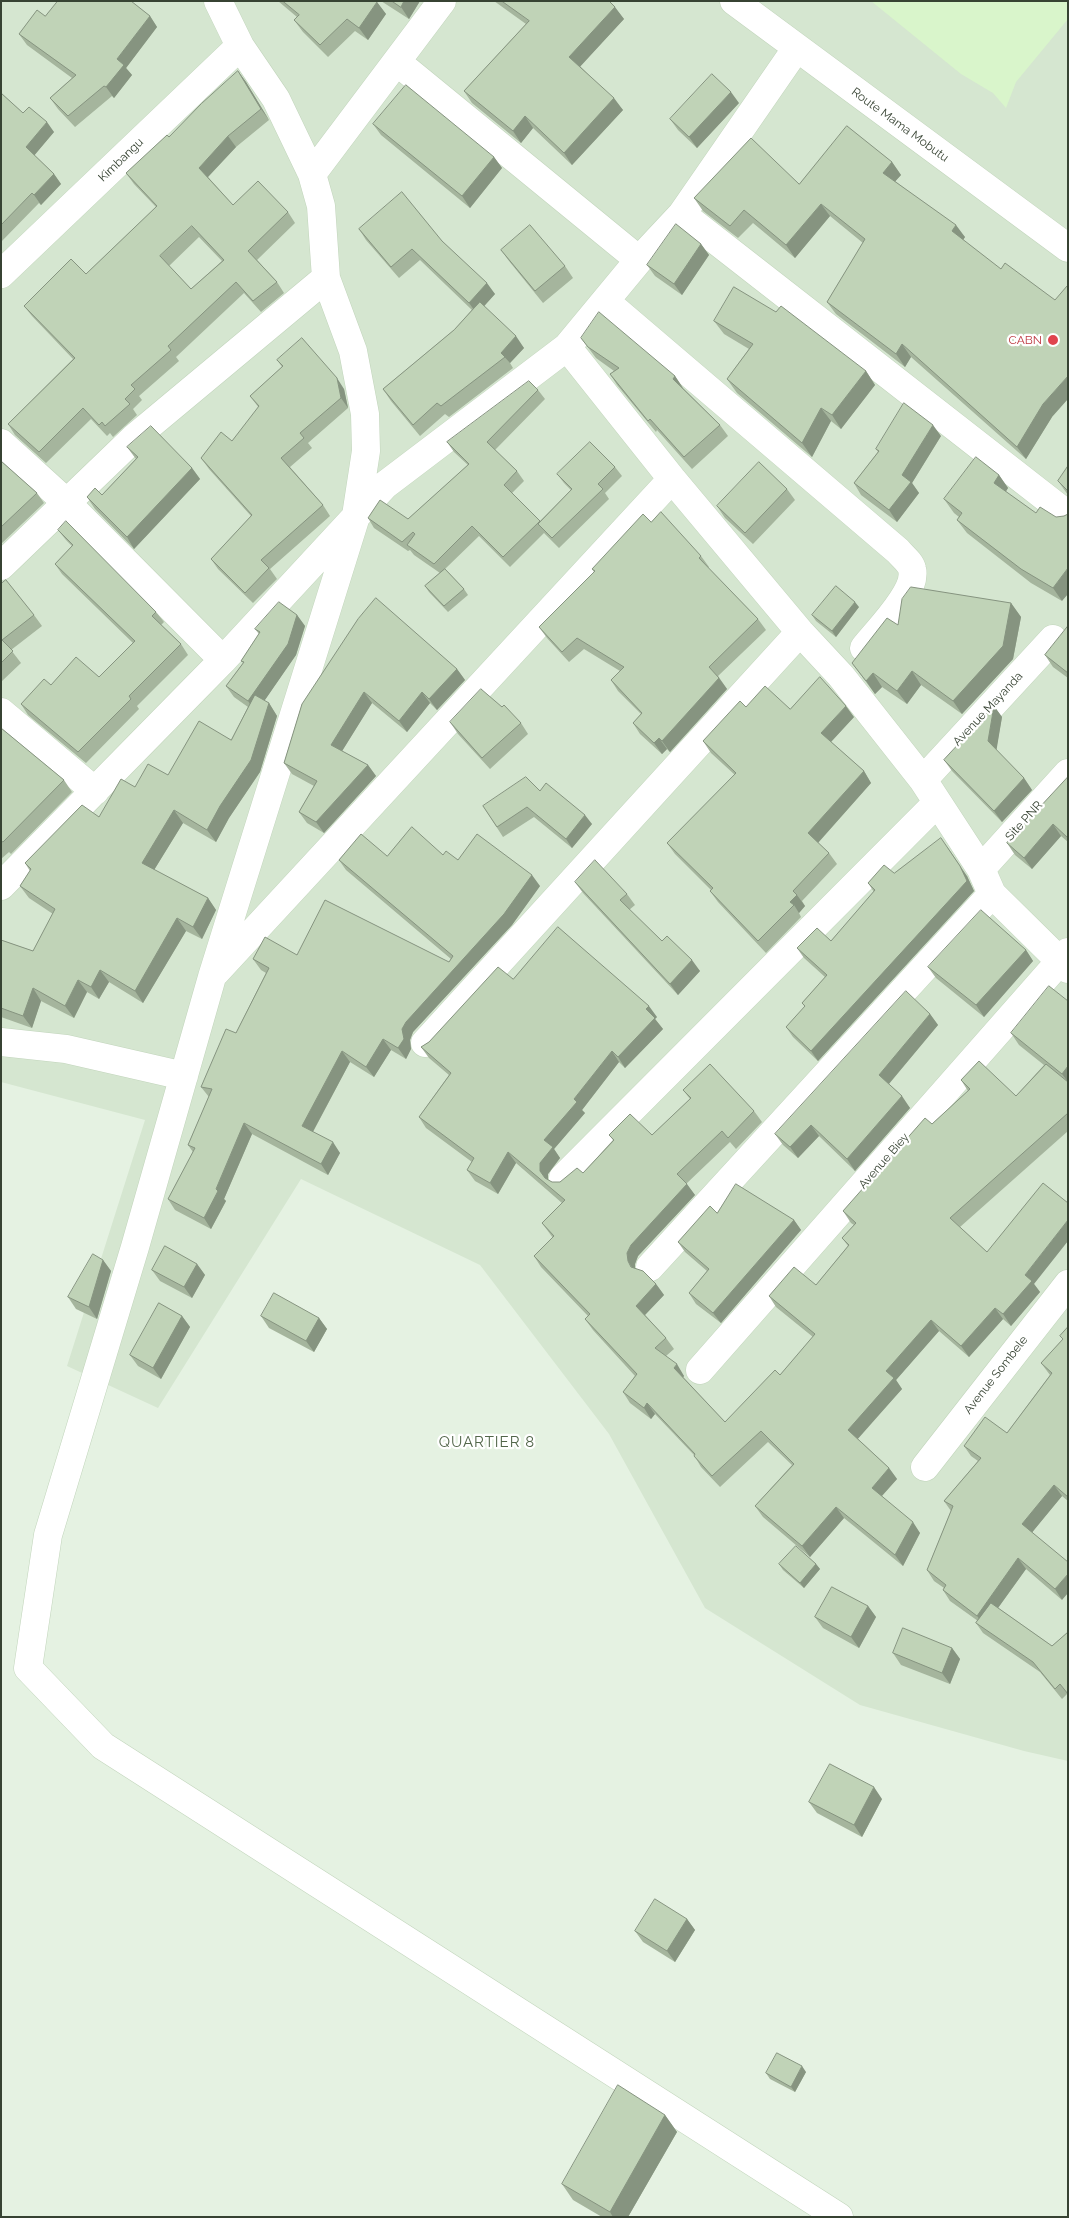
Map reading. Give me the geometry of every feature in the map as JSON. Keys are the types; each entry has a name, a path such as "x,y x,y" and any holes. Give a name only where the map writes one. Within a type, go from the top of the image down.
{"street":[{"path":"218,1 240,46 276,99 312,174 321,206 326,278 353,351 365,414 366,452 356,516 212,977 132,1256 48,1535 28,1668 103,1746 839,2217"},
{"path":"312,174 442,1"},
{"name":"Route Mama Mobutu","path":"734,1 796,49 1068,248"},
{"name":"Kimbangu","path":"1,274 240,46"},
{"path":"1,886 223,660 385,485 568,347 639,260 682,214 796,49"},
{"path":"397,62 639,260"},
{"path":"682,214 1068,515"},
{"path":"1,566 134,438 326,278"},
{"path":"605,302 898,551 912,568 912,582 906,594 841,676"},
{"path":"568,347 672,479 800,632 841,676 923,780 981,869 992,894 1065,960"},
{"path":"1,443 66,502 223,660"},
{"path":"212,977 672,479"},
{"path":"425,1043 800,632"},
{"name":"Avenue Mayanda","path":"923,780 1053,639"},
{"path":"1,712 95,791"},
{"name":"Site PNR","path":"981,869 1068,773"},
{"path":"564,1178 937,803"},
{"path":"650,1267 992,894"},
{"name":"Avenue Biey","path":"700,1370 1065,960"},
{"path":"1,1042 66,1049 184,1076"},
{"name":"Avenue Sombele","path":"925,1467 1068,1284"}],"shaded area":[{"path":"1,1 1068,1 1068,1761 1024,1751 860,1705 705,1608 609,1434 480,1265 301,1179 158,1408 67,1366 145,1120 1,1082"},
{"path":"871,1 1068,1 1068,19 1016,82 1006,108 993,93 961,74"}],"building":[{"path":"58,1 131,1 150,16 117,59 124,65 106,87 104,86 68,116 50,98 76,75 19,34 37,10 45,16"},
{"path":"283,1 377,2 359,28 347,19 320,45 294,20 299,15"},
{"path":"392,1 404,1 401,7"},
{"path":"502,1 609,1 615,7 569,57 614,98 564,153 525,116 513,131 464,91 529,21"},
{"path":"238,71 261,109 228,136 199,168 233,205 258,181 288,212 248,251 277,282 253,301 236,282 168,346 171,350 131,385 135,389 125,399 130,404 105,426 102,422 99,425 83,408 39,452 8,424 75,358 24,306 71,259 86,274 157,206 126,173 167,135 169,137 201,104","holes":["192,226 224,260 191,289 160,256"]},
{"path":"712,74 731,92 689,137 670,119"},
{"path":"406,85 494,157 462,196 373,124"},
{"path":"1,93 23,113 29,107 47,122 26,147 54,174 34,195 32,193 1,225"},
{"path":"847,126 892,162 883,173 956,225 952,231 1001,269 1005,263 1055,300 1068,286 1068,376 1043,404 1017,447 902,344 896,354 827,302 865,239 821,204 786,245 744,210 730,226 694,198 751,138 799,184"},
{"path":"402,192 442,241 487,283 469,303 412,249 391,267 359,229"},
{"path":"676,224 701,244 674,284 647,265"},
{"path":"530,225 565,266 535,291 501,250"},
{"path":"734,287 776,312 781,306 866,371 832,415 821,408 802,443 727,379 753,344 714,321"},
{"path":"480,302 516,336 501,353 505,357 441,406 437,403 413,425 383,389 454,330"},
{"path":"599,312 675,376 673,379 720,425 684,457 650,419 648,421 610,374 619,368 588,347 581,338"},
{"path":"302,338 337,378 341,398 300,433 304,438 281,458 323,505 261,560 269,568 245,593 211,559 252,515 201,458 221,432 232,441 259,406 250,396 283,366 277,360"},
{"path":"529,381 538,390 487,442 517,471 504,485 540,521 503,557 472,526 434,564 407,545 415,534 413,532 402,542 368,518 380,500 408,519 469,464 447,442"},
{"path":"904,403 933,425 902,475 911,482 889,510 854,483 879,451 876,449"},
{"path":"151,426 192,468 127,537 87,497 95,488 102,495 138,457 127,447"},
{"path":"590,442 615,467 598,484 603,489 552,538 538,524 572,489 557,474"},
{"path":"976,457 999,475 994,483 1036,513 1040,507 1056,517 1068,514 1068,568 1053,588 1021,569 957,520 962,513 944,499"},
{"path":"1,461 37,493 1,527"},
{"path":"759,462 787,489 745,533 717,506"},
{"path":"1068,466 1068,491 1058,481"},
{"path":"661,512 701,556 699,558 758,619 709,667 719,678 662,741 659,738 654,743 633,723 642,713 611,680 624,667 577,638 562,652 539,627 595,571 592,569 643,514 651,522"},
{"path":"66,521 156,612 152,616 181,644 129,696 131,699 78,752 21,704 44,679 51,685 76,657 99,677 135,641 55,564 73,545 58,530"},
{"path":"445,569 464,589 444,606 425,586"},
{"path":"6,580 34,615 2,640 13,651 1,663 1,584"},
{"path":"836,586 855,602 832,631 812,615"},
{"path":"911,587 1011,603 1003,646 953,701 912,671 897,691 873,673 866,681 852,663 887,618 898,625 902,599"},
{"path":"376,598 457,669 429,699 422,692 399,721 364,692 331,745 368,765 316,822 299,812 317,781 284,763 302,704 358,619"},
{"path":"279,602 297,615 288,644 248,701 226,686 244,662 241,661 260,632 255,629"},
{"path":"1068,626 1068,673 1045,655"},
{"path":"820,677 846,706 821,733 864,771 808,833 829,853 793,891 797,895 790,902 794,905 758,941 710,891 713,888 667,843 736,773 703,741 740,701 746,707 765,686 790,709"},
{"path":"481,689 502,707 504,705 521,723 482,758 450,722"},
{"path":"255,695 269,703 251,760 220,806 207,830 174,810 142,863 208,898 193,927 177,918 135,991 100,970 91,987 78,980 65,1006 33,988 23,1016 1,1008 1,940 33,951 55,909 20,886 31,869 25,863 82,805 99,817 121,779 135,787 148,764 168,775 199,721 231,740"},
{"path":"994,706 988,741 1024,778 994,811 944,760"},
{"path":"1,728 64,780 3,842 1,841"},
{"path":"526,777 540,791 546,783 585,815 566,839 527,807 497,827 483,806"},
{"path":"1068,777 1068,838 1053,824 1024,858 1007,843"},
{"path":"412,827 443,855 446,851 458,860 477,834 532,875 504,914 406,1022 402,1029 404,1039 398,1048 383,1039 366,1067 342,1051 302,1126 333,1142 321,1164 244,1123 216,1189 218,1191 204,1218 168,1199 195,1148 188,1145 212,1089 201,1087 226,1029 236,1033 269,968 253,959 265,937 297,955 325,900 449,962 453,956 339,860 361,834 387,856"},
{"path":"941,838 960,866 967,881 811,1051 786,1027 805,1006 802,1003 827,975 797,948 817,928 831,941 875,890 868,883 884,865 894,873"},
{"path":"595,860 627,894 620,900 662,941 667,936 692,960 670,984 575,882"},
{"path":"981,910 1026,950 976,1005 928,967"},
{"path":"558,927 649,1006 646,1009 655,1018 618,1057 612,1051 574,1099 577,1102 544,1140 553,1147 540,1163 540,1171 545,1178 552,1182 560,1182 577,1168 583,1173 614,1140 609,1135 630,1114 652,1135 691,1098 683,1090 710,1064 754,1111 728,1138 722,1131 677,1174 687,1184 631,1245 627,1253 631,1267 643,1271 656,1284 636,1306 666,1338 655,1348 677,1364 674,1368 725,1422 775,1370 780,1375 815,1334 769,1296 794,1267 816,1285 849,1245 842,1238 856,1223 843,1211 925,1118 932,1124 970,1089 961,1080 979,1061 1016,1096 1046,1064 1068,1082 1068,1113 950,1218 987,1252 1043,1183 1068,1203 1068,1220 1025,1275 1032,1281 1003,1314 995,1308 961,1346 931,1320 886,1371 894,1378 848,1430 889,1468 872,1488 913,1522 895,1555 836,1507 802,1546 755,1506 794,1464 761,1431 712,1476 694,1456 695,1454 647,1403 644,1408 623,1392 637,1374 585,1319 590,1314 534,1256 554,1236 542,1223 565,1200 508,1152 490,1183 467,1170 474,1158 419,1117 451,1073 421,1047 429,1042 498,967 513,979"},
{"path":"1049,986 1068,1001 1068,1066 1062,1074 1011,1033"},
{"path":"906,991 930,1014 879,1075 902,1096 847,1159 811,1125 790,1147 775,1134"},
{"path":"736,1184 794,1220 713,1313 689,1293 709,1269 678,1242 710,1206 717,1213"},
{"path":"165,1246 197,1264 184,1287 152,1270"},
{"path":"93,1254 103,1260 89,1307 68,1297"},
{"path":"274,1293 319,1318 306,1341 261,1316"},
{"path":"159,1303 182,1316 153,1368 130,1355"},
{"path":"1068,1327 1068,1497 1054,1485 1022,1524 1068,1562 1068,1574 1055,1589 1018,1558 977,1616 943,1590 946,1585 927,1570 953,1506 944,1501 981,1458 964,1446 985,1417 1007,1433 1052,1373 1041,1363 1063,1339 1060,1336"},
{"path":"796,1546 816,1564 800,1583 779,1564"},
{"path":"832,1587 868,1606 851,1637 815,1617"},
{"path":"991,1603 1052,1646 1068,1632 1068,1694 1060,1684 1055,1689 1033,1662 976,1623"},
{"path":"903,1628 952,1648 942,1673 893,1653"},
{"path":"830,1764 874,1787 854,1825 809,1802"},
{"path":"655,1899 687,1919 667,1951 635,1931"},
{"path":"777,2053 802,2066 791,2087 766,2073"},
{"path":"618,2085 665,2115 610,2212 562,2184"}],"place":[{"name":"CABN","path":"1053,340"}],"district":[{"name":"QUARTIER 8","path":"487,1442"}]}
